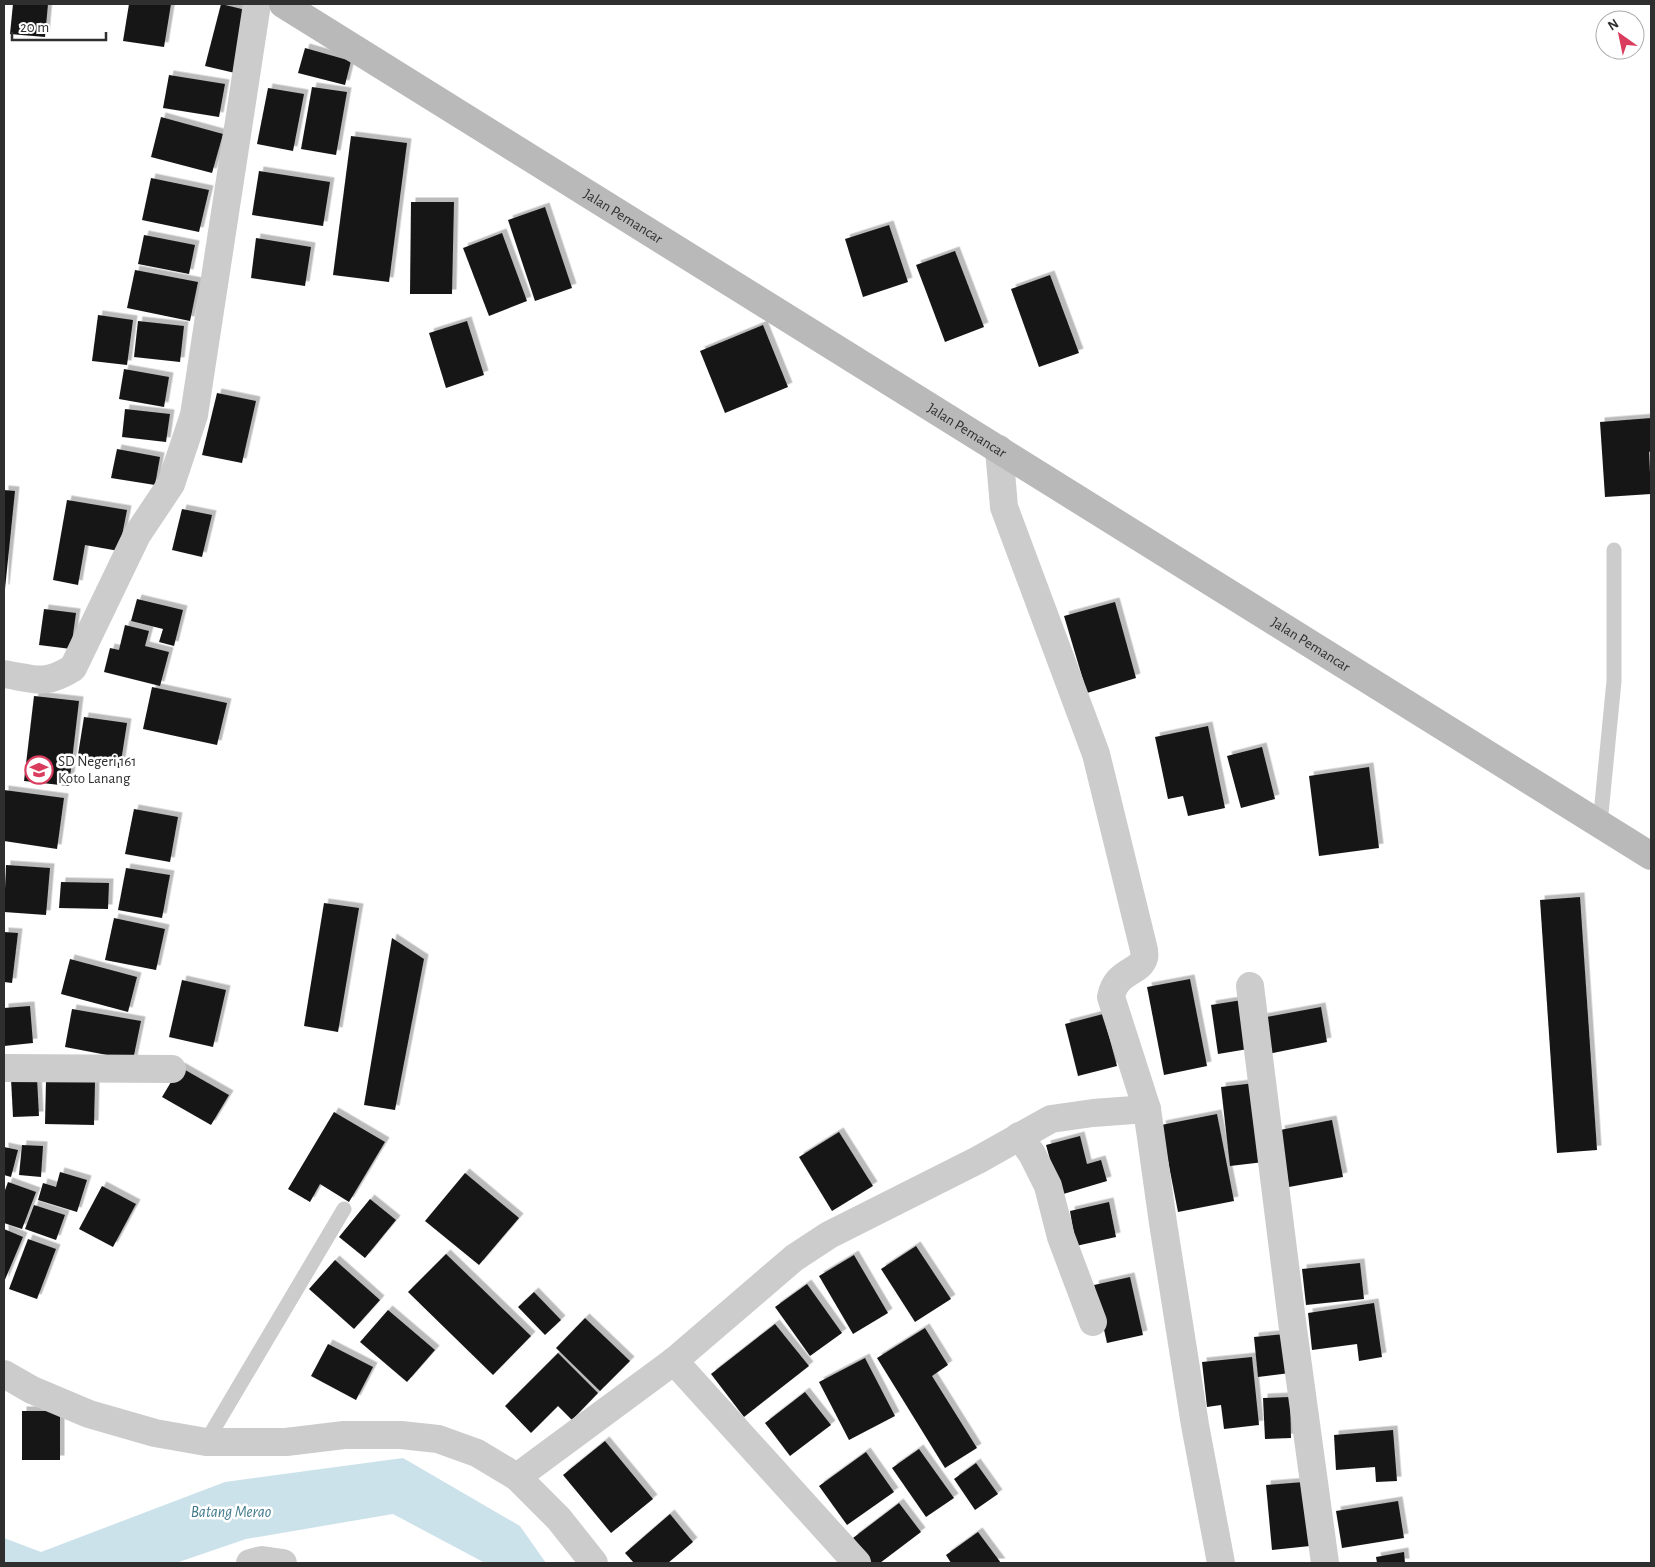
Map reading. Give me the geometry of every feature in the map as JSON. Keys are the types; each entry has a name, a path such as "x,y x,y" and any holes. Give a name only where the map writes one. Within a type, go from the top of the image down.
{"main road":[{"name":"Jalan Pemancar","path":"283,4 1651,856"}],"street":[{"path":"4,674 45,681 60,676 73,668 137,535 171,484 194,415 257,4"},
{"path":"999,449 1004,507 1096,754 1144,950 1144,958 1139,965 1118,980 1112,988 1111,997 1146,1108 1194,1416 1221,1563"},
{"path":"1250,986 1294,1339 1325,1563"},
{"path":"4,1068 172,1069"},
{"path":"517,1477 674,1361 794,1258 830,1235 978,1160 1051,1119 1146,1108"},
{"path":"1019,1136 1032,1154 1048,1186 1061,1237 1093,1322"},
{"path":"674,1361 857,1563"},
{"path":"4,1374 32,1390 89,1414 155,1433 206,1442 286,1442 344,1435 410,1436 438,1439 478,1453 517,1477 559,1519 594,1563"},
{"path":"250,1563 262,1560 283,1563"}],"lane":[{"path":"1600,824 1614,682 1614,550"},
{"path":"206,1442 344,1208"}],"water":[{"name":"Batang Merao","path":"403,1458 520,1526 546,1563 485,1563 393,1514 246,1539 176,1563 4,1563 4,1538 41,1552 225,1482"}],"building":[{"path":"13,4 48,4 45,37 10,34"},
{"path":"129,4 171,4 164,47 123,41"},
{"path":"221,4 250,11 235,73 205,66"},
{"path":"305,48 351,61 345,85 298,73"},
{"path":"169,75 225,84 219,117 163,108"},
{"path":"312,87 347,92 336,155 301,149"},
{"path":"268,88 304,94 293,151 257,144"},
{"path":"161,117 223,134 212,173 151,157"},
{"path":"351,136 407,143 389,282 333,275"},
{"path":"259,171 330,182 323,226 252,215"},
{"path":"151,178 209,190 199,232 142,220"},
{"path":"411,202 454,202 452,294 410,294"},
{"path":"545,207 572,288 535,301 508,220"},
{"path":"889,225 908,282 863,297 845,239"},
{"path":"502,233 527,301 489,316 463,248"},
{"path":"144,235 195,245 189,274 138,264"},
{"path":"256,238 311,247 305,286 251,278"},
{"path":"955,251 984,327 945,342 916,265"},
{"path":"135,270 198,282 190,321 127,308"},
{"path":"1050,275 1079,353 1039,367 1011,289"},
{"path":"98,315 133,320 127,365 92,361"},
{"path":"138,321 184,326 180,362 134,357"},
{"path":"467,321 484,375 446,388 429,333"},
{"path":"763,325 788,387 725,413 700,351"},
{"path":"124,369 169,377 164,407 119,399"},
{"path":"217,393 256,401 242,463 202,455"},
{"path":"125,409 170,414 166,442 122,437"},
{"path":"1651,418 1651,451 1649,452 1651,494 1605,497 1600,422"},
{"path":"117,449 160,457 155,485 111,478"},
{"path":"4,490 15,491 5,589 4,589"},
{"path":"67,500 127,510 119,551 85,545 78,585 53,580"},
{"path":"182,509 212,515 202,557 172,550"},
{"path":"137,599 183,610 174,646 159,642 163,629 131,621"},
{"path":"1115,602 1136,678 1087,693 1064,616"},
{"path":"44,609 76,613 71,649 39,645"},
{"path":"125,625 149,631 145,646 169,652 160,686 104,672 110,648 119,650"},
{"path":"152,687 227,703 217,745 143,729"},
{"path":"34,696 79,701 69,786 24,781"},
{"path":"84,717 127,723 120,768 77,761"},
{"path":"1208,726 1225,808 1188,816 1183,796 1168,799 1155,737"},
{"path":"1262,747 1275,799 1241,808 1227,756"},
{"path":"1369,767 1379,848 1319,856 1309,776"},
{"path":"4,790 64,798 57,849 4,841"},
{"path":"134,809 178,817 170,862 125,854"},
{"path":"6,865 50,868 46,915 4,912"},
{"path":"126,868 170,875 162,918 118,910"},
{"path":"61,882 109,883 108,909 59,908"},
{"path":"1580,897 1597,1150 1557,1153 1540,900"},
{"path":"324,903 359,908 338,1032 304,1026"},
{"path":"114,918 165,929 156,970 105,960"},
{"path":"4,932 18,933 12,983 4,982"},
{"path":"392,938 424,959 395,1110 364,1105"},
{"path":"70,959 137,977 128,1012 61,994"},
{"path":"1190,979 1207,1066 1164,1075 1147,987"},
{"path":"182,980 226,990 213,1047 169,1037"},
{"path":"1242,1000 1248,1049 1218,1054 1211,1005"},
{"path":"30,1006 33,1043 4,1046 4,1008"},
{"path":"1321,1007 1327,1042 1268,1054 1261,1018"},
{"path":"72,1009 141,1021 133,1060 65,1047"},
{"path":"1103,1014 1117,1066 1078,1076 1065,1024"},
{"path":"180,1067 229,1095 211,1125 162,1097"},
{"path":"37,1078 39,1116 13,1117 11,1079"},
{"path":"46,1081 95,1082 94,1125 45,1124"},
{"path":"1255,1083 1264,1162 1230,1166 1221,1087"},
{"path":"334,1112 385,1142 349,1202 320,1184 310,1202 288,1189"},
{"path":"1217,1114 1234,1201 1178,1212 1161,1125"},
{"path":"1332,1120 1343,1177 1289,1187 1280,1130"},
{"path":"839,1132 873,1186 832,1211 799,1157"},
{"path":"1080,1136 1087,1164 1101,1160 1107,1181 1060,1195 1046,1145"},
{"path":"22,1145 43,1146 41,1177 19,1175"},
{"path":"4,1147 18,1150 11,1177 4,1175"},
{"path":"60,1172 87,1180 77,1212 38,1200 43,1183 56,1187"},
{"path":"465,1173 519,1218 479,1265 425,1221"},
{"path":"8,1182 36,1192 22,1229 4,1223 4,1193"},
{"path":"102,1186 136,1204 113,1247 79,1229"},
{"path":"370,1199 396,1220 365,1258 339,1237"},
{"path":"1109,1202 1116,1237 1076,1246 1070,1211"},
{"path":"34,1205 65,1215 56,1240 25,1229"},
{"path":"4,1229 23,1237 4,1282"},
{"path":"28,1239 56,1249 37,1299 9,1289"},
{"path":"916,1246 951,1299 915,1322 881,1269"},
{"path":"446,1254 531,1336 493,1375 408,1292"},
{"path":"854,1255 888,1313 853,1334 819,1276"},
{"path":"335,1260 380,1300 354,1329 309,1289"},
{"path":"1360,1263 1364,1299 1306,1305 1302,1269"},
{"path":"1130,1277 1143,1335 1107,1343 1094,1285"},
{"path":"807,1284 842,1333 810,1356 775,1307"},
{"path":"534,1292 561,1320 545,1335 518,1307"},
{"path":"1374,1303 1382,1357 1359,1361 1357,1344 1312,1350 1308,1313"},
{"path":"388,1310 435,1350 407,1382 360,1342"},
{"path":"585,1318 630,1361 600,1391 556,1348"},
{"path":"775,1324 809,1366 744,1417 711,1374"},
{"path":"925,1328 948,1365 932,1376 977,1448 945,1468 877,1358"},
{"path":"1285,1334 1290,1373 1258,1377 1254,1337"},
{"path":"328,1344 373,1367 356,1400 311,1376"},
{"path":"558,1353 598,1393 572,1420 558,1406 531,1433 505,1406"},
{"path":"1252,1357 1259,1425 1224,1429 1221,1405 1207,1407 1202,1362"},
{"path":"865,1358 895,1416 849,1440 819,1382"},
{"path":"805,1392 831,1425 790,1456 765,1423"},
{"path":"1290,1397 1291,1438 1265,1439 1263,1398"},
{"path":"22,1411 60,1411 60,1460 22,1460"},
{"path":"1393,1430 1397,1481 1376,1482 1375,1467 1336,1470 1334,1435"},
{"path":"605,1441 653,1499 611,1533 563,1475"},
{"path":"919,1449 954,1498 926,1517 892,1468"},
{"path":"866,1452 894,1492 847,1525 819,1486"},
{"path":"976,1463 998,1494 975,1510 954,1479"},
{"path":"1304,1482 1310,1546 1272,1550 1266,1485"},
{"path":"1398,1501 1404,1538 1342,1548 1336,1511"},
{"path":"899,1503 921,1532 880,1563 872,1563 853,1538"},
{"path":"670,1514 693,1542 668,1563 634,1563 625,1553"},
{"path":"978,1532 1001,1563 951,1563 946,1555"},
{"path":"1404,1552 1405,1563 1377,1563 1376,1557"}],"place":[{"name":"SD Negeri 161 Koto Lanang","path":"39,770"}]}
